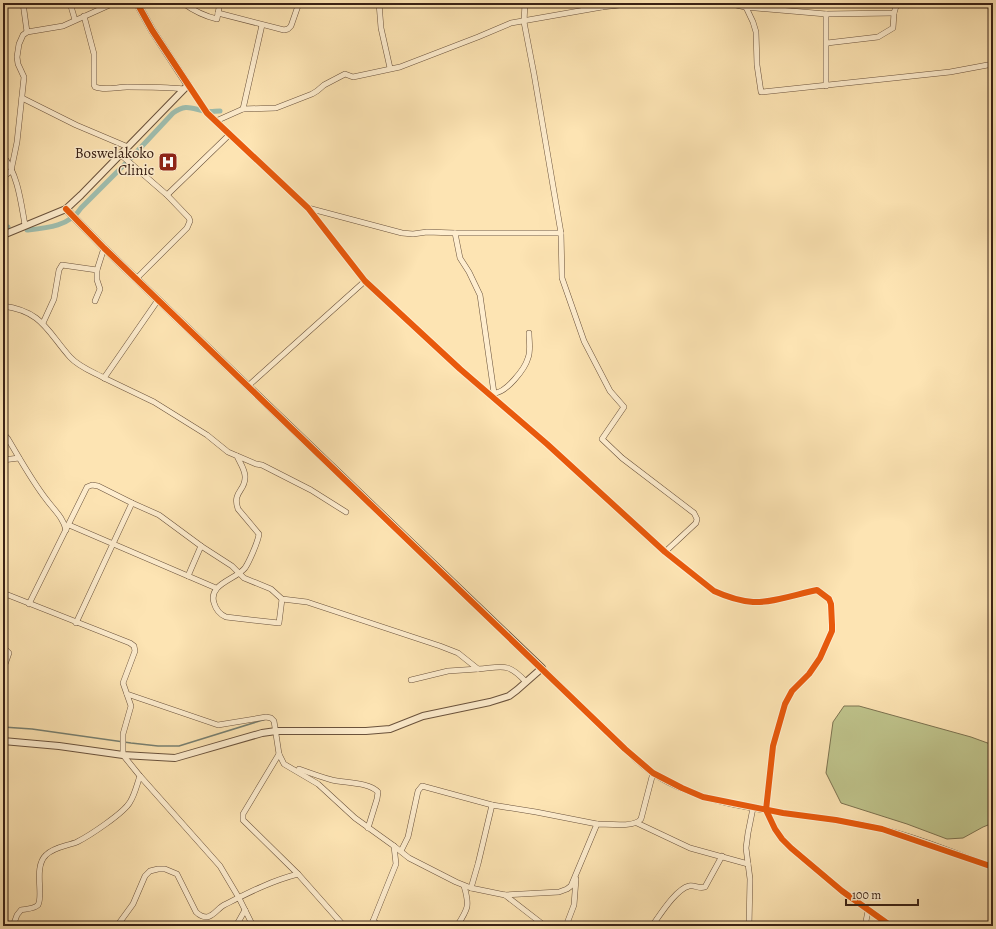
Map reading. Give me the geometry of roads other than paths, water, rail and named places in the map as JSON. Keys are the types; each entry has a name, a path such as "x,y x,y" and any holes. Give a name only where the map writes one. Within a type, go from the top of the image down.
{"street":[{"path":"23,3 27,32"},
{"path":"70,3 75,20"},
{"path":"3,177 11,171 17,142 24,77 18,64 17,57 22,35 27,32 63,26 114,3"},
{"path":"137,3 186,87 207,113 308,208 365,281 460,369 493,395 665,552 714,591 723,595 751,602 764,602 817,590 829,600 831,604 832,625 823,654 809,674 792,691 785,704 773,746 766,810 768,818 782,839 822,876 868,911 891,926"},
{"path":"183,3 200,14 217,19 220,3"},
{"path":"218,13 284,30 288,29 293,22 299,3"},
{"path":"379,3 381,28 390,68"},
{"path":"525,3 524,22 561,233 562,278 584,341 610,392 624,407 602,439 622,458 694,513 697,519 696,523 665,552"},
{"path":"216,121 243,109 276,108 312,94 324,85 345,74 353,77 400,67 511,23 524,22 602,5 637,3"},
{"path":"727,3 826,14 894,13"},
{"path":"827,44 878,37 893,28 894,13 897,3"},
{"path":"744,5 753,22 756,32 756,65 761,92 950,72 993,64"},
{"path":"826,14 826,86"},
{"path":"84,16 94,54 95,87 104,89 125,87 186,87"},
{"path":"243,109 262,24"},
{"path":"3,235 25,225 68,211 186,87"},
{"path":"22,98 76,125 128,147"},
{"path":"167,196 230,134"},
{"path":"121,155 167,196 189,218 190,224 137,278"},
{"path":"3,156 7,161 19,192 25,225"},
{"path":"308,208 402,233 561,233"},
{"path":"68,211 104,248 137,278 158,300 625,749 653,773 703,797 754,808 836,820 882,829 993,867"},
{"path":"456,232 460,258 469,272 480,295 493,395"},
{"path":"95,301 100,289 97,280 97,270 104,248"},
{"path":"43,323 54,299 62,265 97,270"},
{"path":"248,386 365,281"},
{"path":"104,378 158,300"},
{"path":"3,306 11,307 34,316 43,323 71,358 82,366 154,402 207,435 228,452 262,465 311,490 346,512"},
{"path":"493,395 507,388 527,361 529,352 529,333"},
{"path":"3,433 46,499 61,517 66,530"},
{"path":"237,456 246,476 236,499 238,509 259,534 258,540 246,568 216,588 213,594 214,604 220,614 226,617 279,623 282,599"},
{"path":"3,460 19,458"},
{"path":"29,604 69,525 86,487 92,485 98,486 159,515 201,546 232,566 248,580 271,589 282,599 307,602 440,646 458,653 478,669"},
{"path":"76,623 132,503"},
{"path":"61,517 74,514"},
{"path":"69,525 216,588"},
{"path":"188,576 201,546"},
{"path":"3,593 130,643 134,646 135,651 123,683 131,706 124,734 123,755 216,861 225,873 253,926"},
{"path":"3,647 8,653 3,670"},
{"path":"410,680 448,672 506,667 517,672 526,682"},
{"path":"3,741 59,746 123,755 179,758 262,733 276,731 390,729 423,716 509,696 542,668"},
{"path":"127,694 218,725 266,717 271,718 274,721 279,754 284,764 318,784 368,828 401,852 422,865 471,888 505,895 542,894 563,891 571,886 597,824"},
{"path":"279,754 243,814 243,818 298,874 344,926"},
{"path":"284,764 330,780 367,786 376,790 378,792 378,799 368,828"},
{"path":"637,823 643,815 653,773"},
{"path":"13,926 17,915 21,910 33,908 38,905 40,898 39,883 42,861 46,854 77,841 100,828 123,810 130,803 140,776"},
{"path":"401,852 408,836 418,791 422,786 492,805 597,824 637,823 690,848 748,864"},
{"path":"471,888 492,805"},
{"path":"749,926 751,896 746,840 754,808"},
{"path":"380,926 372,923 396,864 394,846"},
{"path":"652,926 667,906 684,888 690,886 700,888 705,887 722,856"},
{"path":"117,926 129,910 145,876 150,871 165,868 177,874 196,912 203,917 210,916 223,906 266,884 298,874"},
{"path":"566,926 574,905 576,876"},
{"path":"457,926 468,906 464,886"},
{"path":"505,895 545,926"},
{"path":"236,926 245,910"},
{"path":"865,926 868,911"},
{"path":"970,926 976,924 981,926"}],"waterway":[{"path":"130,159 177,110 181,108 188,108 206,111 220,111"},
{"path":"27,230 50,227 71,219 127,162"},
{"path":"3,228 8,227"},
{"path":"3,727 32,729 158,746 179,746 266,719"}],"place":[{"name":"Boswelakoko Clinic","path":"168,162"}]}
